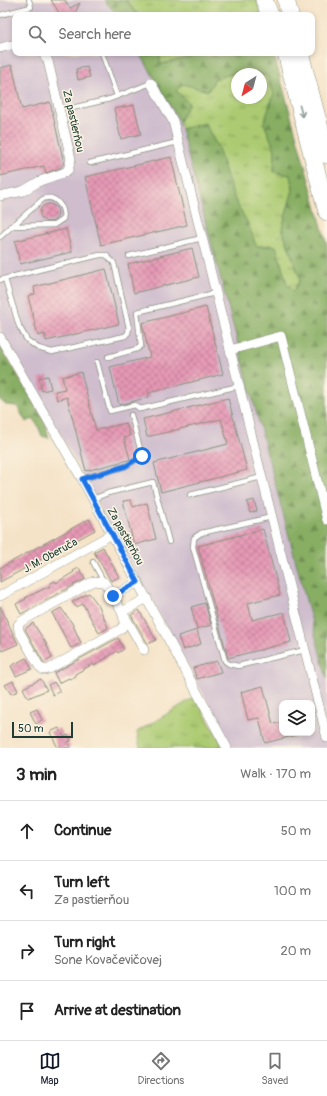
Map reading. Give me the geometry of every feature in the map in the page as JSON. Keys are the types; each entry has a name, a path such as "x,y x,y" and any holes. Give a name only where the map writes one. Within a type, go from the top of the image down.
{"highway":[{"path":"264,0 269,12"},
{"path":"271,0 274,12"},
{"path":"286,0 289,12"},
{"path":"286,56 292,74 327,212"},
{"path":"301,56 327,154"}],"street":[{"path":"0,48 12,45"},
{"name":"Za pastierňou","path":"0,196 27,189 40,181 68,170 70,165 71,159 48,61 45,56"},
{"path":"151,83 173,121 327,738"},
{"path":"230,350 281,336 327,520"},
{"name":"Za pastierňou","path":"0,337 82,479 227,748"},
{"name":"J. M. Oberuča","path":"0,596 112,534"},
{"path":"124,615 125,623 121,629 49,669 43,670 38,666 19,631 18,625 22,621 94,581 104,582 113,596 124,615 144,650"},
{"path":"113,596 138,582"},
{"path":"124,615 147,598"}],"lane":[{"path":"0,15 31,7 29,0"},
{"path":"103,56 117,96"},
{"path":"72,108 117,96 151,83"},
{"path":"90,163 178,142"},
{"path":"0,237 11,226 48,198 54,199 60,204 64,215 63,219 54,225 11,226"},
{"path":"129,256 202,238"},
{"path":"100,254 106,255 114,263 129,328 128,333 125,336 52,352 38,348 27,340 19,326 3,280 100,254"},
{"path":"108,357 137,349 141,346 137,312 215,292"},
{"path":"97,362 110,411 136,405 140,409 239,386"},
{"path":"82,479 126,466 142,456 131,415"},
{"path":"190,495 262,477"},
{"path":"93,499 108,493 153,482 169,542"},
{"path":"272,517 201,533 194,538 193,547 225,661 229,664 238,666 305,650"},
{"path":"93,562 104,582"}],"shaded area":[{"path":"0,0 104,0 115,12 12,12 12,56 142,56 179,121 327,679 327,748 233,748 53,421 0,329"}],"green space":[{"path":"104,0 126,0 136,12 115,12"},
{"path":"126,0 257,0 261,12 136,12"},
{"path":"142,56 160,56 161,64 191,58 192,56 274,56 327,245 327,679 181,129 205,123 217,146 234,198 249,226 256,246 276,246 287,284 294,291 300,279 282,228 293,190 290,175 274,172 275,150 264,123 274,93 267,77 267,68 231,68 231,74 215,79 208,91 183,84 176,91 189,103 179,121"},
{"path":"160,56 192,56 191,58 161,64"},
{"path":"231,74 231,104 267,104 267,77 274,93 264,123 275,150 274,172 290,175 293,190 282,228 300,279 294,291 287,284 276,246 256,246 249,226 234,198 217,146 205,124 181,129 179,121 189,103 176,91 183,84 208,91 215,79"},
{"path":"0,345 45,422 49,438 42,436 33,419 26,422 17,406 6,405 0,400"},
{"path":"195,697 224,748 140,748 137,732"}],"building":[{"path":"51,0 65,0 70,8 80,3 76,12 59,12"},
{"path":"12,65 22,109 50,102 64,163 60,168 46,173 44,166 0,176 0,68"},
{"path":"87,67 90,77 78,80 76,69"},
{"path":"134,105 141,134 121,139 114,109"},
{"path":"171,157 187,225 101,245 85,177"},
{"path":"49,204 55,207 58,213 55,219 49,222 43,219 40,213 43,207"},
{"path":"66,229 72,252 20,264 15,241"},
{"path":"192,248 199,277 134,293 128,264"},
{"path":"106,269 119,324 46,341 45,334 38,336 28,296 35,294 34,287"},
{"path":"206,307 223,374 148,393 149,397 119,405 110,367 150,357 142,323"},
{"path":"81,372 96,430 126,423 130,436 124,438 130,459 86,471 67,397 57,400 55,391 65,389 62,377"},
{"path":"48,376 51,389 42,391 39,378"},
{"path":"228,398 247,470 161,492 154,463 228,444 221,419 147,437 143,419"},
{"path":"131,500 133,507 147,503 156,539 134,545 123,501"},
{"path":"254,500 257,511 250,513 247,502"},
{"path":"89,519 95,530 0,582 0,568"},
{"path":"263,529 280,595 248,603 252,620 284,612 291,642 228,658 198,546"},
{"path":"103,547 119,577 111,581 94,552"},
{"path":"79,568 85,579 21,614 16,604 50,586 49,584 55,581 56,583"},
{"path":"89,593 99,606 108,628 99,633 83,604 76,607 72,602"},
{"path":"205,603 211,625 197,629 191,607"},
{"path":"0,606 18,644 2,651 0,647"},
{"path":"61,608 72,623 81,643 71,648 52,613"},
{"path":"139,610 156,640 148,644 131,615"},
{"path":"33,623 46,643 52,658 44,663 25,629"},
{"path":"197,630 201,644 183,650 178,636"},
{"path":"118,638 124,649 118,653 117,651 94,666 93,664 75,674 76,676 59,683 54,673"},
{"path":"26,658 32,669 16,676 11,666"},
{"path":"217,661 221,672 197,679 193,668"},
{"path":"41,679 47,690 28,698 23,688"},
{"path":"13,681 18,691 11,694 5,685"},
{"path":"54,682 60,691 53,695 48,685"},
{"path":"263,686 273,724 279,723 279,736 293,736 265,743 259,718 248,720 241,692"},
{"path":"37,709 42,720 36,724 30,712"},
{"path":"59,728 64,737 68,735 71,741 68,742 71,748 58,748 50,732"}],"route":[{"path":"113,596 138,582 82,479 126,466 142,456"}]}
